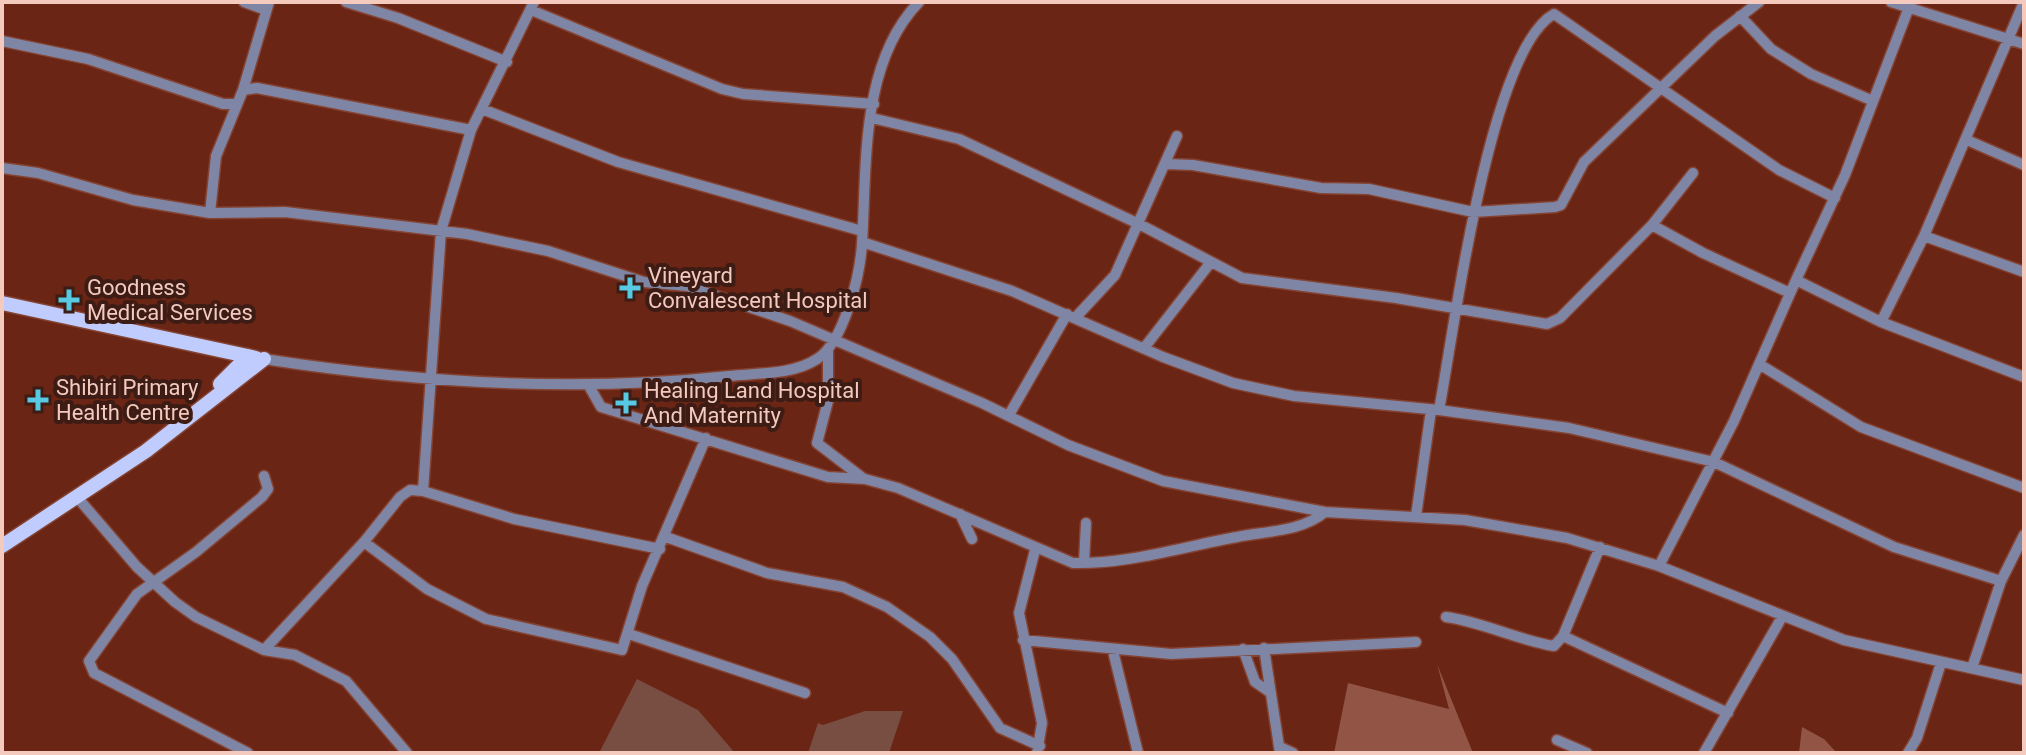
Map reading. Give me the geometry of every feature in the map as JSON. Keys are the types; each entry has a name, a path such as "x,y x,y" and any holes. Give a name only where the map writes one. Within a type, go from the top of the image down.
{"main road":[{"path":"2,303 264,359"},
{"path":"224,351 233,374"},
{"path":"2,537 144,444 233,374 248,356"},
{"path":"2,546 146,451 264,359"}],"street":[{"path":"210,213 216,156 243,90 268,6 244,2"},
{"path":"346,2 398,18 507,62"},
{"path":"1167,164 1193,165 1321,188 1369,189 1473,212 1534,211 1561,205 1584,162 1658,88 1759,2"},
{"path":"1891,2 1910,5 2024,44"},
{"path":"1881,322 1967,140 2024,2"},
{"path":"264,359 428,380 589,386 781,371 803,366 828,350 835,341 856,283 872,118 884,55 905,17 917,4"},
{"path":"1659,566 1714,462 1835,198 1910,5"},
{"path":"423,491 431,402 428,380 441,231 471,130 533,6 722,89 743,94 874,104"},
{"path":"1416,516 1435,410 1459,310 1473,212 1505,92 1545,19 1554,14 1563,17 1658,88 1779,170 1835,198"},
{"path":"1740,16 1771,49 1811,74 1873,101"},
{"path":"2,41 88,59 223,104 235,104"},
{"path":"243,90 257,88 471,130"},
{"path":"482,109 618,162 862,236 1012,291 1233,383 1267,392 1569,428 1714,462 1894,547 2001,581"},
{"path":"872,118 959,139 1141,225 1242,278 1554,322 1652,225 1693,173"},
{"path":"1009,415 1072,316 1115,275 1141,225 1177,136"},
{"path":"1967,140 2024,165"},
{"path":"2,168 38,173 133,200 210,213 285,212 441,231 548,251 644,282 687,286 790,321 1009,415 1068,445 1163,481 1325,512 1510,525 1600,547 1659,566 1782,617 1876,650 2024,680"},
{"path":"1652,225 1790,293"},
{"path":"1924,236 2024,272"},
{"path":"1144,348 1211,262"},
{"path":"1796,280 1881,322 2024,377"},
{"path":"828,350 828,401 817,443 865,479"},
{"path":"1759,364 1861,427 2024,488"},
{"path":"589,386 601,407 667,430 706,438 828,477 865,479 908,491 1065,561 1101,564 1192,549 1307,524 1325,512"},
{"path":"364,542 427,589 486,619 622,650 642,586 666,537 706,438"},
{"path":"248,753 89,669 89,661 137,594 262,497 268,489 264,476"},
{"path":"264,650 364,542 400,497 410,490 423,491 514,519 660,549"},
{"path":"77,497 153,583 196,617 264,650 295,655 346,681 407,753"},
{"path":"960,514 972,539"},
{"path":"1084,563 1086,523"},
{"path":"1972,668 2001,581 2024,535"},
{"path":"666,537 767,573 843,587 887,607 930,637 952,659 1000,728 1039,749 1042,723 1023,640 1021,595 1035,550"},
{"path":"1446,617 1473,620 1495,632 1554,646 1563,636 1600,547"},
{"path":"1704,753 1782,617"},
{"path":"629,634 805,693"},
{"path":"1563,636 1728,713"},
{"path":"1023,640 1113,651 1171,654 1416,642"},
{"path":"1264,648 1280,750 1293,753"},
{"path":"1243,649 1255,682 1271,693"},
{"path":"1113,651 1138,753"},
{"path":"1908,753 1917,738 1941,663"},
{"path":"1557,740 1587,753"}],"shaded area":[{"path":"1437,664 1473,753 1334,753 1348,683 1449,709"},
{"path":"637,679 698,710 735,753 599,753"},
{"path":"865,711 903,711 889,753 808,753 818,723 823,725"},
{"path":"1802,727 1824,739 1837,753 1799,753"}],"place":[{"name":"Vineyard Convalescent Hospital","path":"630,288"},
{"name":"Goodness Medical Services","path":"69,300"},
{"name":"Shibiri Primary Health Centre","path":"38,400"},
{"name":"Healing Land Hospital And Maternity","path":"626,403"}]}
